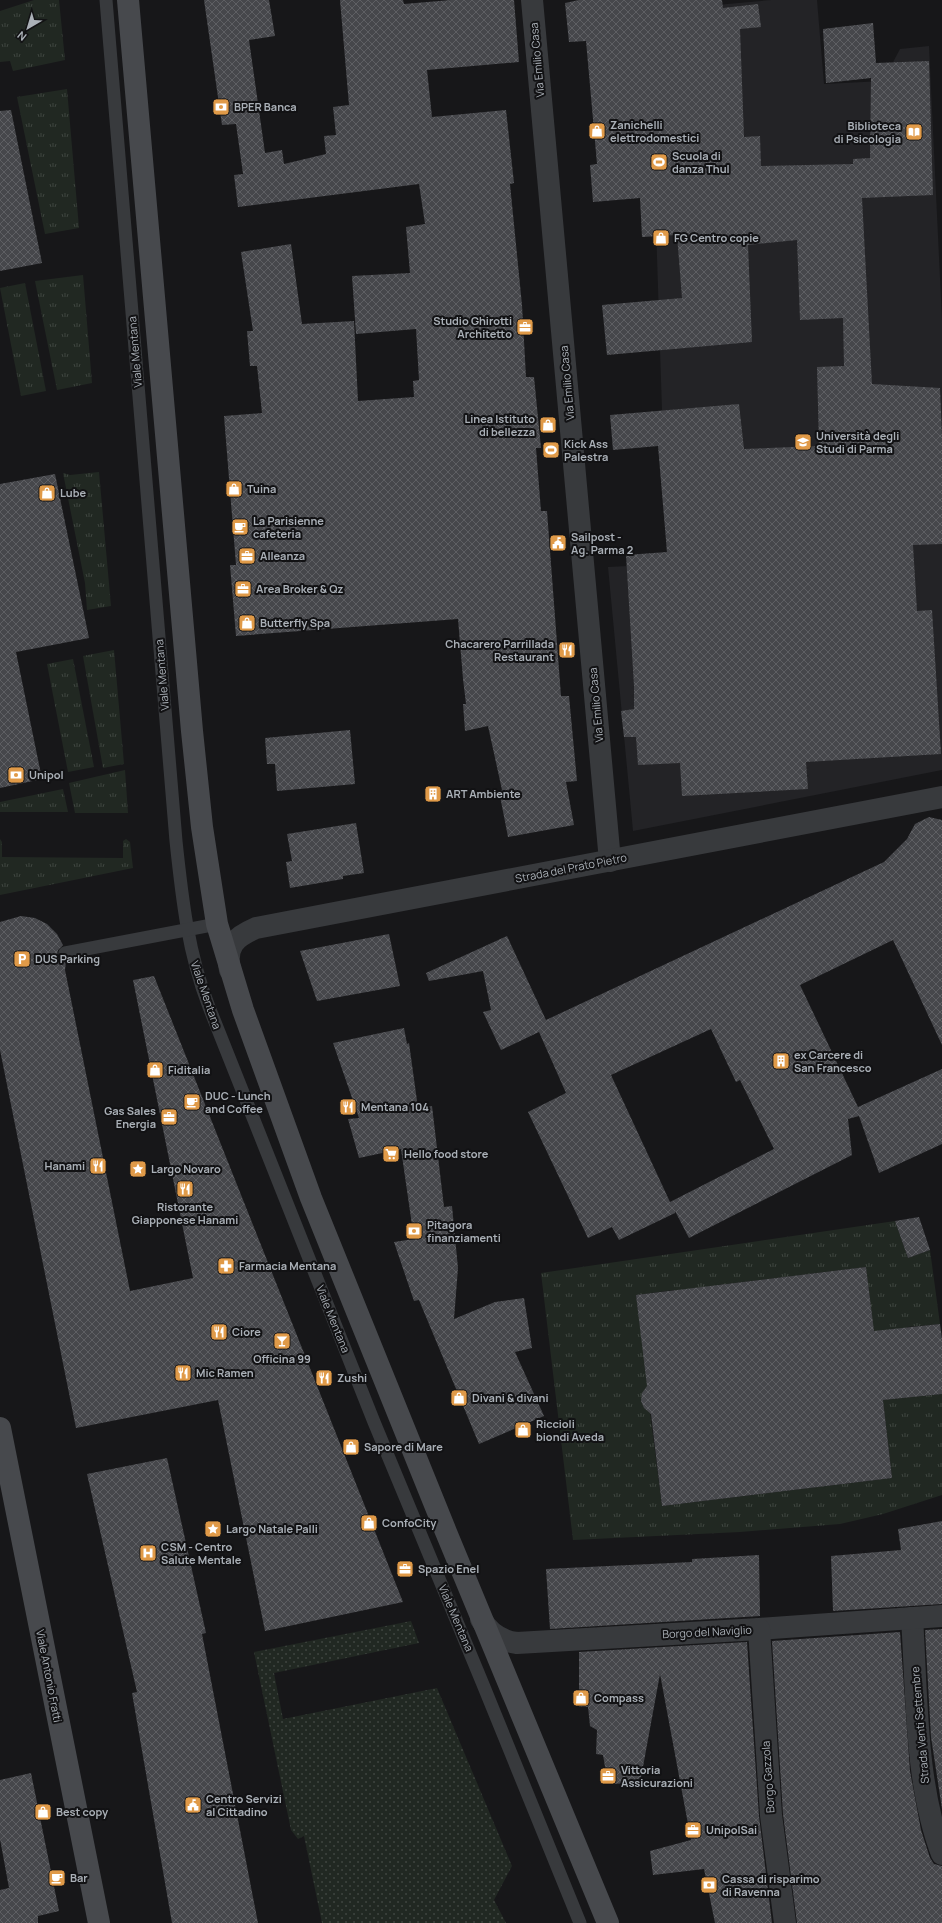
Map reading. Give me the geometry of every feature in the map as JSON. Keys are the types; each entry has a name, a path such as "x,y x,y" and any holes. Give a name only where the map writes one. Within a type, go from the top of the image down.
{"main road":[{"name":"Viale Mentana","path":"128,0 192,731 202,827 217,924 230,971 311,1198 481,1618 608,1923"},
{"name":"Viale Antonio Fratti","path":"0,1428 99,1923"}],"street":[{"name":"Via Emilio Casa","path":"532,0 610,861"},
{"name":"Strada del Prato Pietro","path":"230,971 228,955 233,943 242,934 256,928 942,797"},
{"name":"Borgo del Naviglio","path":"481,1618 487,1628 495,1635 505,1641 517,1643 759,1629 942,1616"},
{"name":"Strada Venti Settembre","path":"912,1618 922,1764 930,1812 942,1854"},
{"name":"Borgo Gazzola","path":"759,1629 771,1815 785,1923"}],"lane":[{"name":"Viale Mentana","path":"106,0 172,799 187,930 197,973 208,1007 374,1422 580,1923"},
{"path":"66,953 217,924"}],"shaded area":[{"name":"Università degli Studi di Parma","path":"771,0 817,0 824,84 883,81 900,49 929,46 942,320 942,770 633,831 608,567 667,564 649,11"}],"green space":[{"path":"34,0 59,0 65,60 13,71 10,61 0,62 0,11"},
{"path":"67,89 79,228 45,234 17,97"},
{"path":"83,275 92,383 57,390 35,281"},
{"path":"25,283 46,391 21,396 0,288"},
{"path":"99,472 111,606 87,610 85,583 63,473 70,475"},
{"path":"114,650 124,764 103,768 83,656"},
{"path":"73,659 94,767 68,772 47,664"},
{"path":"125,770 128,813 75,813 69,783"},
{"path":"63,789 68,812 0,812 0,802"},
{"path":"0,839 2,842 2,857 123,858 123,841 126,839 130,842 133,868 0,895"},
{"path":"895,1221 908,1258 930,1250 940,1324 907,1327 909,1346 876,1350 866,1267 718,1285 686,1383 674,1290 636,1295 648,1387 643,1394 642,1401 644,1407 650,1412 662,1506 892,1478 883,1400 942,1394 942,1495 883,1514 840,1524 740,1532 573,1540 541,1273"},
{"path":"411,1621 419,1643 274,1673 283,1719 437,1688 512,1866 494,1900 506,1923 322,1923 304,1836 298,1839 291,1830 254,1652"}],"building":[{"path":"204,0 269,0 275,36 249,40 265,153 282,150 284,164 326,154 324,136 336,135 333,107 349,105 340,0 403,0 404,4 451,0 514,0 519,62 427,70 432,117 506,110 514,183 510,184 522,305 526,377 534,377 541,448 536,448 541,511 547,511 561,696 569,696 577,781 566,782 574,825 508,837 499,791 502,790 488,726 465,731 463,704 466,704 458,619 236,636 230,565 236,565 224,416 262,413 257,366 250,366 247,331 253,331 241,252 291,244 302,324 354,321 358,401 414,397 413,381 419,380 416,329 356,334 352,276 410,273 406,227 425,224 419,184 238,207 234,175 243,174 236,124 222,125"},
{"name":"Università degli Studi di Parma","path":"579,0 722,0 723,8 758,4 761,27 740,29 744,137 760,136 761,166 853,164 853,159 870,158 871,78 826,83 823,29 873,23 876,63 929,61 933,195 862,198 872,384 940,388 942,437 942,544 913,545 917,611 932,610 941,754 806,762 808,789 682,796 680,763 638,765 636,737 624,737 621,711 634,709 626,555 667,552 658,446 613,450 610,415 739,404 744,449 819,446 817,367 844,366 843,318 800,320 797,240 748,245 752,342 607,355 602,305 682,298 677,235 642,237 640,198 593,202 590,165 597,164 586,41 569,42 565,3"},
{"path":"11,110 42,263 0,271 0,111"},
{"path":"55,474 89,638 16,652 42,779 0,788 0,484"},
{"path":"350,730 355,784 277,791 275,764 267,764 265,738"},
{"name":"ex Carcere di San Francesco","path":"929,817 942,820 942,1045 893,940 800,985 858,1107 942,1069 942,1144 879,1173 859,1116 848,1119 852,1155 689,1238 675,1211 675,1213 619,1240 612,1227 588,1238 528,1112 566,1093 539,1032 501,1050 483,1012 491,1010 483,971 429,981 426,973 507,936 546,1020 884,862 907,839 915,824","holes":["711,1029 736,1082 740,1080 774,1149 670,1202 611,1075"]},
{"path":"356,823 364,873 343,876 343,879 290,888 286,862 292,861 287,834"},
{"path":"21,916 35,918 47,924 57,934 63,945 58,950 57,955 59,958 66,961 65,970 130,1291 193,1278 133,980 154,976 403,1602 265,1631 218,1400 76,1428 0,1050 0,922"},
{"path":"389,934 400,986 317,1001 300,951"},
{"path":"404,1028 407,1044 409,1043 418,1108 432,1106 444,1207 452,1206 458,1268 454,1319 495,1302 524,1298 532,1348 515,1352 544,1416 479,1444 419,1300 414,1301 394,1242 414,1239 401,1149 359,1158 348,1119 359,1118 333,1043"},
{"path":"919,1217 930,1250 908,1258 895,1221"},
{"path":"866,1267 874,1331 940,1324 942,1339 942,1394 883,1400 892,1478 662,1506 651,1414 644,1408 641,1401 642,1393 647,1386 636,1295"},
{"path":"167,1458 206,1633 202,1634 258,1923 172,1923 132,1693 137,1692 87,1474"},
{"path":"942,1521 942,1604 833,1611 831,1556 901,1550 898,1529"},
{"path":"759,1555 760,1616 550,1629 546,1569 692,1562 692,1559"},
{"path":"942,1629 942,1809 931,1737 925,1630"},
{"path":"900,1632 910,1771 921,1830 930,1858 934,1864 942,1866 942,1923 797,1923 783,1814 772,1641"},
{"path":"747,1642 759,1816 772,1923 715,1923 704,1869 653,1875 650,1851 691,1840 660,1674 640,1783 608,1784 603,1755 596,1754 597,1730 590,1726 588,1707 579,1707 579,1652"},
{"path":"31,1773 59,1911 38,1916 38,1923 0,1923 0,1890 9,1888 0,1839 0,1780"}],"place":[{"name":"BPER Banca","path":"221,107"},
{"name":"Zanichelli elettrodomestici","path":"597,131"},
{"name":"Biblioteca di Psicologia","path":"914,132"},
{"name":"Scuola di danza Thul","path":"659,162"},
{"name":"FG Centro copie","path":"661,238"},
{"name":"Studio Ghirotti Architetto","path":"525,327"},
{"name":"Linea Istituto di bellezza","path":"548,425"},
{"name":"Università degli Studi di Parma","path":"803,442"},
{"name":"Kick Ass Palestra","path":"551,450"},
{"name":"Tuina","path":"234,489"},
{"name":"Lube","path":"47,493"},
{"name":"La Parisienne cafeteria","path":"240,527"},
{"name":"Sailpost - Ag. Parma 2","path":"558,543"},
{"name":"Alleanza","path":"247,556"},
{"name":"Area Broker & Qz","path":"243,589"},
{"name":"Butterfly Spa","path":"247,623"},
{"name":"Chacarero Parrillada Restaurant","path":"567,650"},
{"name":"Unipol","path":"16,775"},
{"name":"ART Ambiente","path":"433,794"},
{"name":"DUS Parking","path":"22,959"},
{"name":"ex Carcere di San Francesco","path":"781,1061"},
{"name":"Fiditalia","path":"155,1070"},
{"name":"DUC - Lunch and Coffee","path":"192,1102"},
{"name":"Mentana 104","path":"348,1107"},
{"name":"Gas Sales Energia","path":"169,1117"},
{"name":"Hello food store","path":"391,1154"},
{"name":"Hanami","path":"98,1166"},
{"name":"Largo Novaro","path":"138,1169"},
{"name":"Ristorante Giapponese Hanami","path":"185,1189"},
{"name":"Pitagora finanziamenti","path":"414,1231"},
{"name":"Farmacia Mentana","path":"226,1266"},
{"name":"Ciore","path":"219,1332"},
{"name":"Officina 99","path":"282,1341"},
{"name":"Mic Ramen","path":"183,1373"},
{"name":"Zushi","path":"324,1378"},
{"name":"Divani & divani","path":"459,1398"},
{"name":"Riccioli biondi Aveda","path":"523,1430"},
{"name":"Sapore di Mare","path":"351,1447"},
{"name":"ConfoCity","path":"369,1523"},
{"name":"Largo Natale Palli","path":"213,1529"},
{"name":"CSM - Centro Salute Mentale","path":"148,1553"},
{"name":"Spazio Enel","path":"405,1569"},
{"name":"Compass","path":"581,1698"},
{"name":"Vittoria Assicurazioni","path":"608,1776"},
{"name":"Centro Servizi al Cittadino","path":"193,1805"},
{"name":"Best copy","path":"43,1812"},
{"name":"UnipolSai","path":"693,1830"},
{"name":"Bar","path":"57,1878"},
{"name":"Cassa di risparimo di Ravenna","path":"709,1885"}]}
